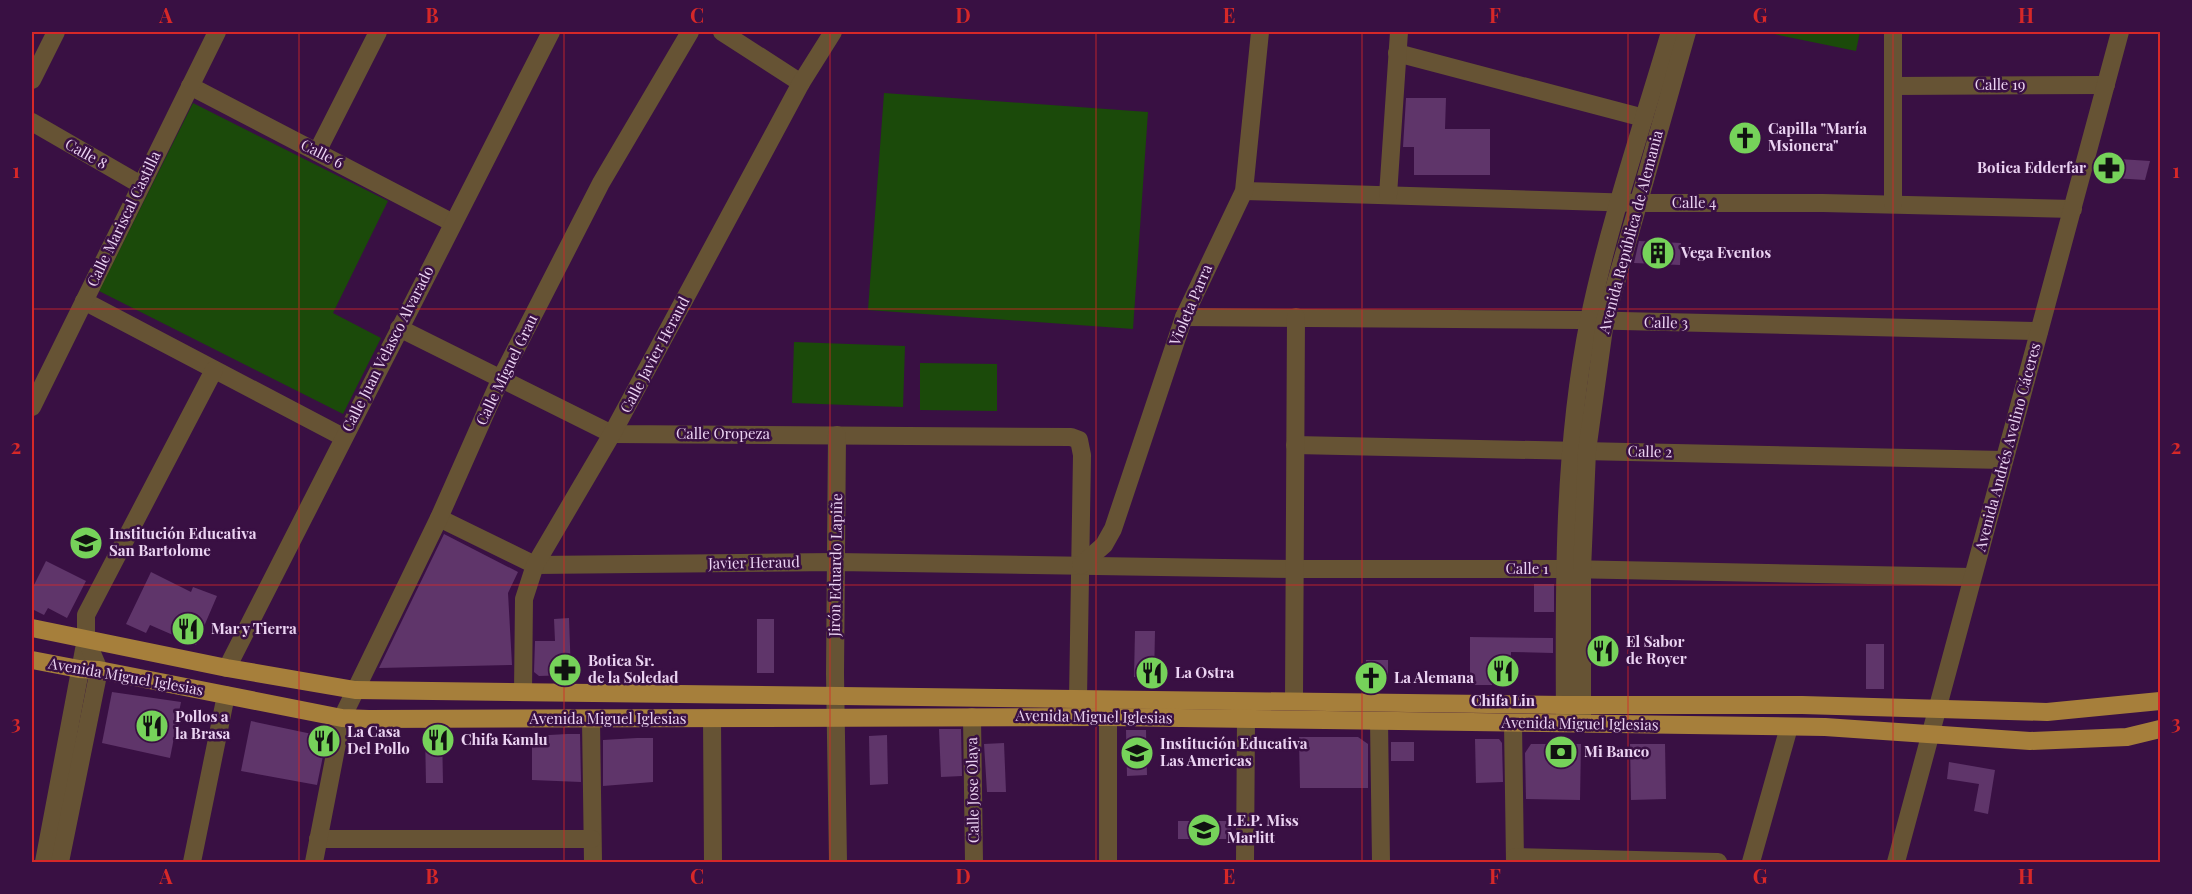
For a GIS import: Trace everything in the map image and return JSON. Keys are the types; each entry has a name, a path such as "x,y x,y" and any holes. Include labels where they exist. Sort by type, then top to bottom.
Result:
{"main road":[{"name":"Avenida Miguel Iglesias","path":"32,628 227,668 355,690 1078,699 1294,699 1573,705 1802,705 2030,712 2160,701"},
{"name":"Avenida Miguel Iglesias","path":"32,660 78,669 99,670 342,718 591,720 1108,717 1789,727 1930,733 2030,741 2127,737 2160,729"},
{"path":"2030,712 2030,741"}],"street":[{"path":"32,80 56,32"},
{"name":"Calle Mariscal Castilla","path":"32,407 217,32"},
{"path":"317,152 378,32"},
{"name":"Calle Juan Velasco Alvarado","path":"227,668 551,32"},
{"name":"Calle Miguel Grau","path":"314,862 342,718 439,518 501,378 601,183 690,32"},
{"path":"722,32 801,83"},
{"name":"Calle Javier Heraud","path":"523,692 524,599 535,565 612,434 801,83 833,32"},
{"name":"Violeta Parra","path":"1081,565 1104,545 1113,529 1184,317 1244,191 1260,32"},
{"path":"1388,195 1399,32"},
{"name":"Avenida República de Alemania","path":"1573,724 1574,569 1579,451 1597,321 1628,203 1644,118 1670,32"},
{"name":"Avenida República de Alemania","path":"1628,203 1687,32"},
{"path":"1893,32 1893,204"},
{"name":"Avenida Andrés Avelino Cáceres","path":"1896,862 2120,32"},
{"path":"1397,54 1644,118"},
{"name":"Calle 19","path":"1894,86 2106,85"},
{"name":"Calle 6","path":"190,86 453,223"},
{"name":"Calle 8","path":"32,122 141,185"},
{"name":"Calle 4","path":"1244,191 1628,203 1893,204 2073,208"},
{"path":"84,301 343,438"},
{"name":"Calle 3","path":"1184,317 1597,321 2039,331"},
{"path":"1294,699 1296,317"},
{"name":"Calle Oropeza","path":"399,328 612,434 1071,437 1079,441 1082,448 1081,565"},
{"path":"44,862 78,669 86,639 86,615 214,370"},
{"name":"Jirón Eduardo Lapiñe","path":"837,435 835,718 838,862"},
{"name":"Calle 2","path":"1295,445 2004,460"},
{"name":"Javier Heraud","path":"439,518 535,565 836,562 1081,565"},
{"path":"1078,699 1081,565"},
{"name":"Calle 1","path":"1081,565 1294,569 1574,569 1972,577"},
{"path":"60,862 99,670 86,639"},
{"path":"192,862 226,695"},
{"name":"Calle Jose Olaya","path":"972,717 974,862"},
{"path":"1108,717 1108,862"},
{"path":"712,718 713,862"},
{"path":"591,720 592,862"},
{"path":"1245,862 1246,720"},
{"path":"1379,721 1381,862"},
{"path":"1513,723 1515,860 1718,862"},
{"path":"1751,862 1789,727"},
{"path":"318,839 592,839"}],"green space":[{"path":"1764,32 1860,32 1856,51"},
{"path":"884,93 1148,112 1133,329 868,310"},
{"path":"193,103 388,201 333,313 381,338 343,414 99,291"},
{"path":"794,342 905,346 903,407 792,403"},
{"path":"920,363 997,364 997,411 920,410"}],"building":[{"path":"1406,98 1446,98 1445,129 1490,129 1490,175 1414,175 1414,147 1403,147"},
{"path":"2104,158 2150,161 2145,180 2097,177"},
{"name":"Vega Eventos","path":"1639,241 1681,243 1680,265 1634,263"},
{"path":"444,534 518,572 508,593 512,665 379,668"},
{"path":"46,561 86,581 67,618 48,608 44,615 32,609 32,589"},
{"path":"151,572 191,592 193,587 217,596 196,645 150,625 146,633 126,624"},
{"path":"1534,584 1554,584 1554,612 1534,612"},
{"path":"569,618 571,675 539,676 534,672 535,641 555,641 554,619"},
{"path":"757,619 774,619 774,673 757,673"},
{"path":"1135,631 1155,631 1154,678 1134,677"},
{"path":"1470,637 1553,638 1553,653 1511,652 1511,676 1492,677 1492,685 1470,685"},
{"name":"El Sabor de Royer","path":"1593,640 1615,640 1614,663 1593,663"},
{"path":"1866,644 1884,644 1884,689 1866,689"},
{"path":"1366,660 1388,660 1388,681 1366,681"},
{"path":"112,692 181,702 170,758 102,743"},
{"path":"251,721 312,734 313,729 328,732 317,785 241,771"},
{"path":"939,729 961,729 962,776 941,777"},
{"name":"Institución Educativa Las Americas","path":"1126,730 1146,730 1147,775 1127,776"},
{"path":"425,732 442,732 443,783 426,783"},
{"path":"580,734 581,782 532,780 532,736"},
{"path":"887,735 888,784 870,785 869,736"},
{"path":"1299,737 1358,737 1368,744 1368,788 1300,788"},
{"path":"653,738 653,782 603,786 603,740"},
{"path":"1475,739 1499,739 1502,743 1503,782 1476,783"},
{"path":"1391,742 1414,742 1414,761 1391,761"},
{"path":"1004,743 1006,792 987,792 984,744"},
{"path":"1531,744 1581,744 1580,800 1526,799 1525,753"},
{"path":"1630,744 1665,744 1666,799 1631,800"},
{"path":"1949,762 1995,770 1988,814 1974,811 1979,784 1947,779"},
{"name":"I.E.P. Miss Marlitt","path":"1178,821 1231,821 1231,839 1178,839"}],"place":[{"name":"Capilla \"María Msionera\"","path":"1745,138"},
{"name":"Botica Edderfar","path":"2109,168"},
{"name":"Vega Eventos","path":"1658,253"},
{"name":"Institución Educativa San Bartolome","path":"86,543"},
{"name":"Mar y Tierra","path":"188,629"},
{"name":"El Sabor de Royer","path":"1603,651"},
{"name":"Botica Sr. de la Soledad","path":"565,670"},
{"name":"Chifa Lin","path":"1503,671"},
{"name":"La Ostra","path":"1152,673"},
{"name":"La Alemana","path":"1371,678"},
{"name":"Pollos a la Brasa","path":"152,726"},
{"name":"Chifa Kamlu","path":"438,740"},
{"name":"La Casa Del Pollo","path":"324,741"},
{"name":"Mi Banco","path":"1561,752"},
{"name":"Institución Educativa Las Americas","path":"1137,753"},
{"name":"I.E.P. Miss Marlitt","path":"1204,830"}]}
